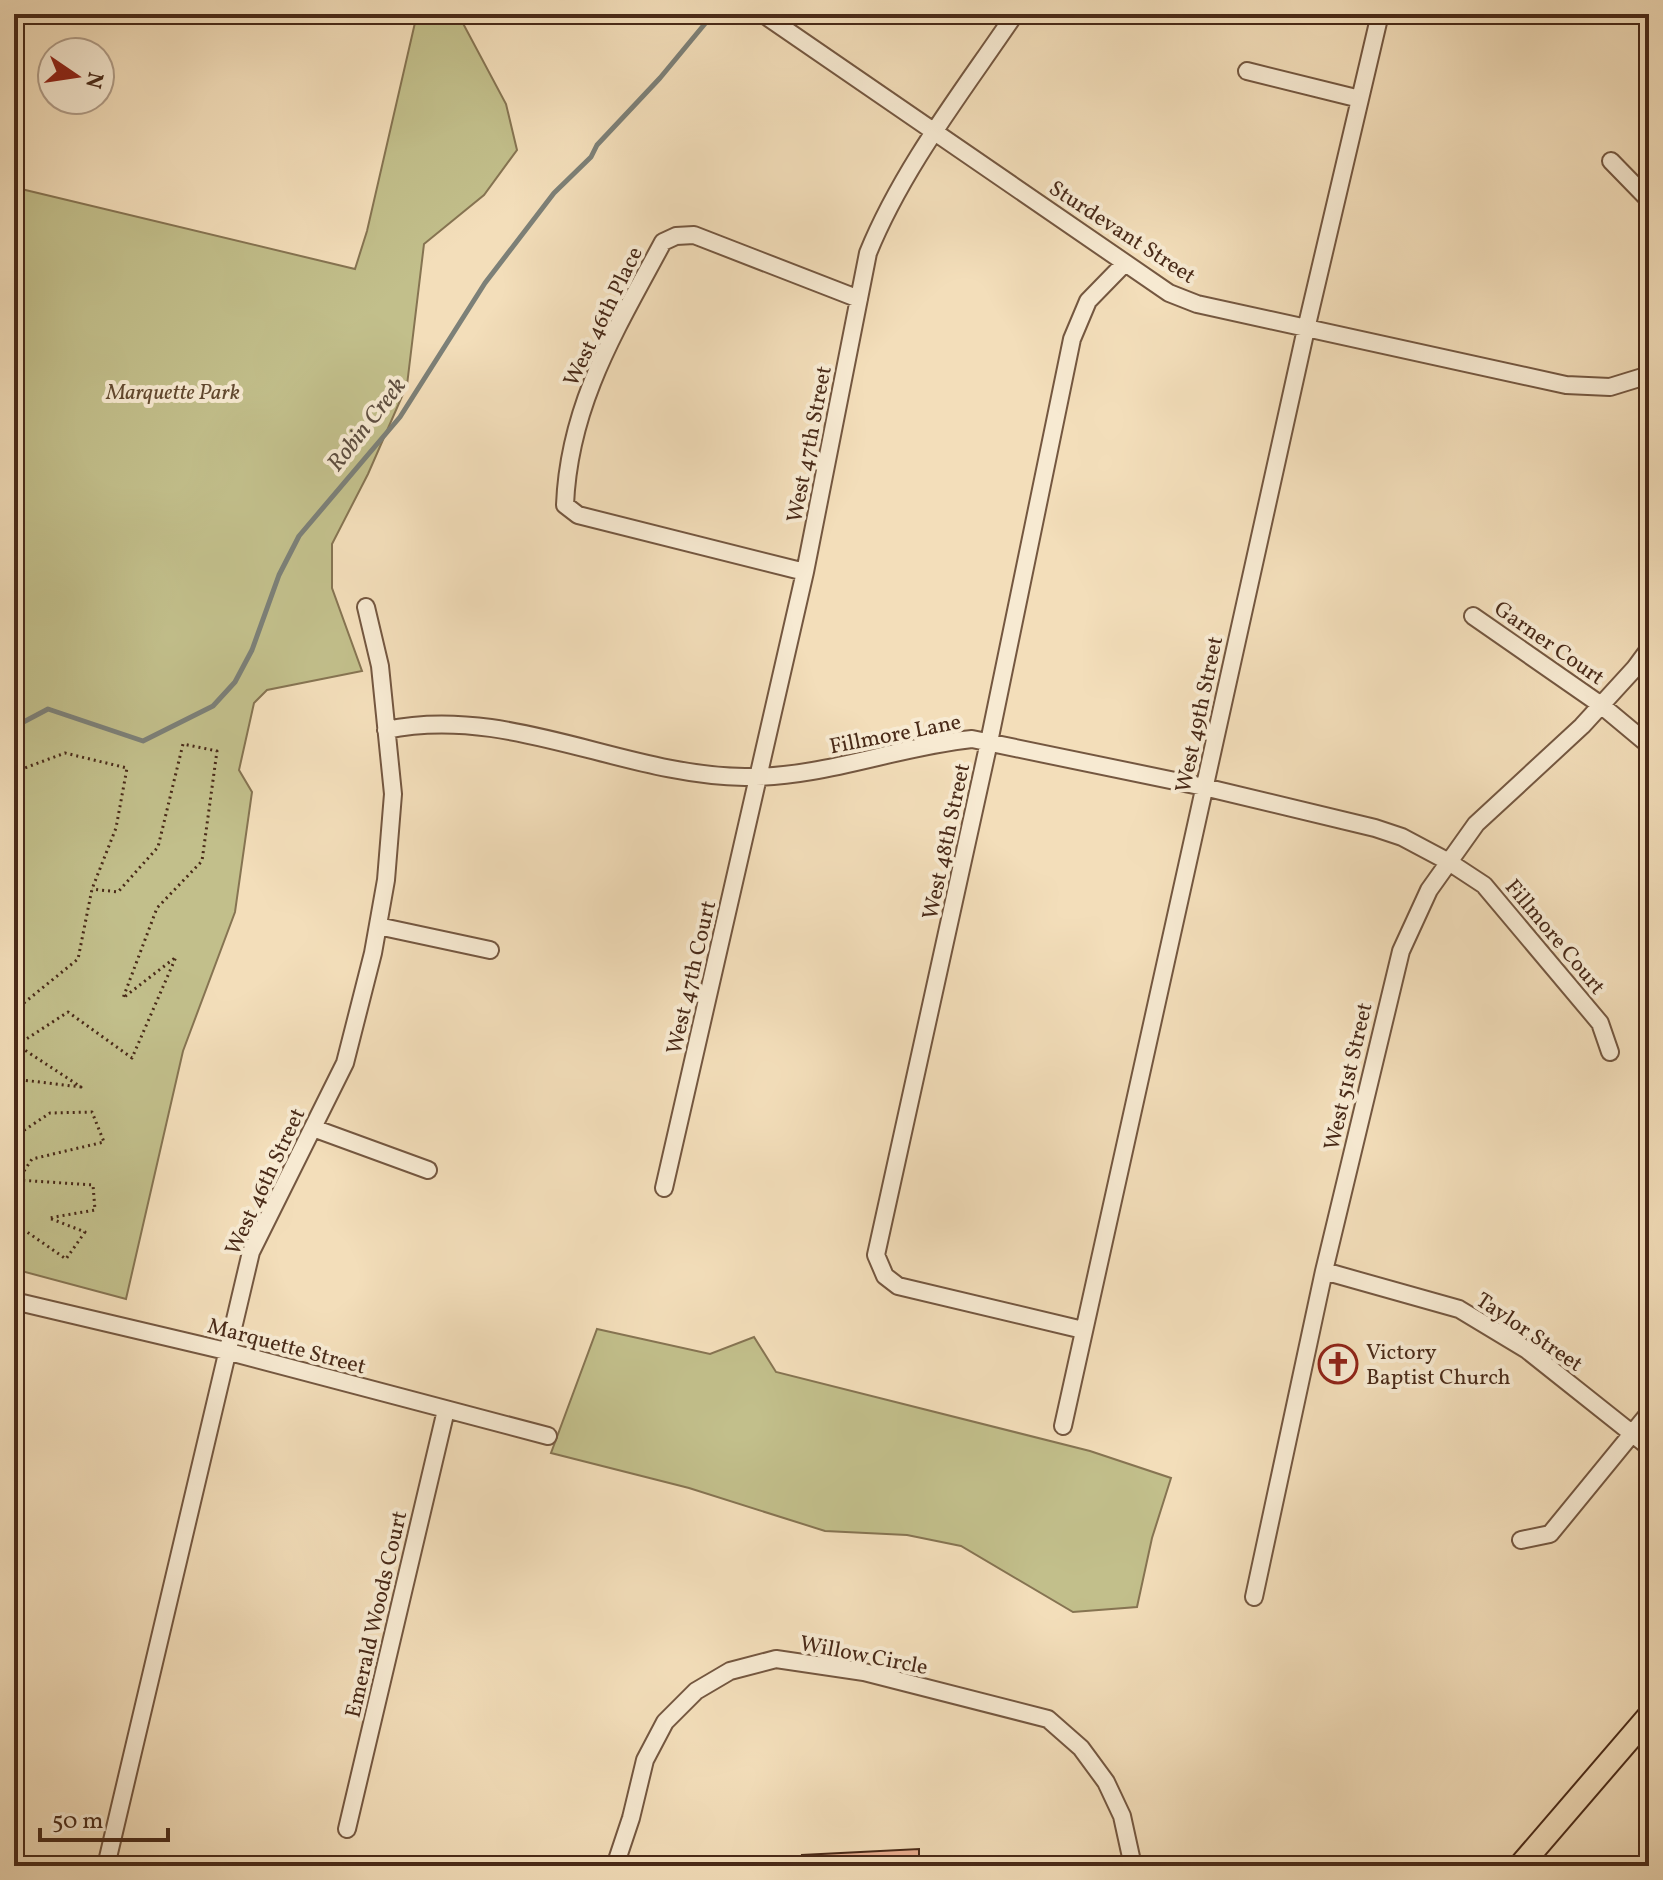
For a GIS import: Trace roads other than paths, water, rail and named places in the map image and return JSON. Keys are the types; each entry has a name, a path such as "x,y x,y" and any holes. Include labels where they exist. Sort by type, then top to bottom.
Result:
{"main road":[{"path":"1520,1866 1649,1716"}],"street":[{"name":"Sturdevant Street","path":"763,14 1169,293 1197,304 1566,385 1610,387 1649,375"},
{"name":"West 47th Street","path":"759,776 805,572 868,253 881,220 1015,14"},
{"name":"West 49th Street","path":"1063,1426 1306,329 1380,14"},
{"path":"1247,71 1360,99"},
{"path":"1611,161 1649,200"},
{"name":"West 46th Place","path":"805,572 578,515 565,505 566,479 586,395 597,367 663,242 676,236 694,235 859,299"},
{"name":"West 48th Street","path":"1083,1330 898,1286 885,1276 876,1255 989,742 1072,339 1088,301 1125,263"},
{"name":"West 46th Street","path":"106,1866 251,1252 345,1063 378,926 386,880 393,794 380,666 366,607"},
{"name":"Garner Court","path":"1473,616 1601,705 1649,745"},
{"name":"West 51st Street","path":"1254,1597 1324,1271 1401,951 1429,890 1476,824 1601,705 1649,649"},
{"name":"Fillmore Lane","path":"386,730 415,723 468,725 575,744 658,767 743,777 802,774 945,742 972,739 1204,787 1375,828 1402,837 1449,862"},
{"name":"West 47th Court","path":"664,1188 759,776"},
{"name":"Fillmore Court","path":"1449,862 1484,885 1600,1023 1610,1052"},
{"path":"378,926 490,950"},
{"path":"313,1128 428,1170"},
{"name":"Taylor Street","path":"1324,1271 1459,1309 1527,1350 1649,1447"},
{"name":"Marquette Street","path":"14,1301 226,1351 548,1436"},
{"name":"Emerald Woods Court","path":"347,1829 446,1410"},
{"path":"1521,1540 1550,1534 1649,1413"},
{"name":"Willow Circle","path":"615,1866 645,1760 665,1722 696,1691 730,1671 776,1659 864,1672 1048,1719 1081,1748 1106,1782 1122,1816 1133,1866"}],"waterway":[{"name":"Robin Creek","path":"14,727 48,709 143,741 213,706 235,682 252,650 279,575 299,536 400,417 485,283 554,193 591,157 597,145 660,78 713,14"}],"place":[{"name":"Victory Baptist Church","path":"1338,1364"}],"park label":[{"name":"Marquette Park","path":"173,391"}]}
